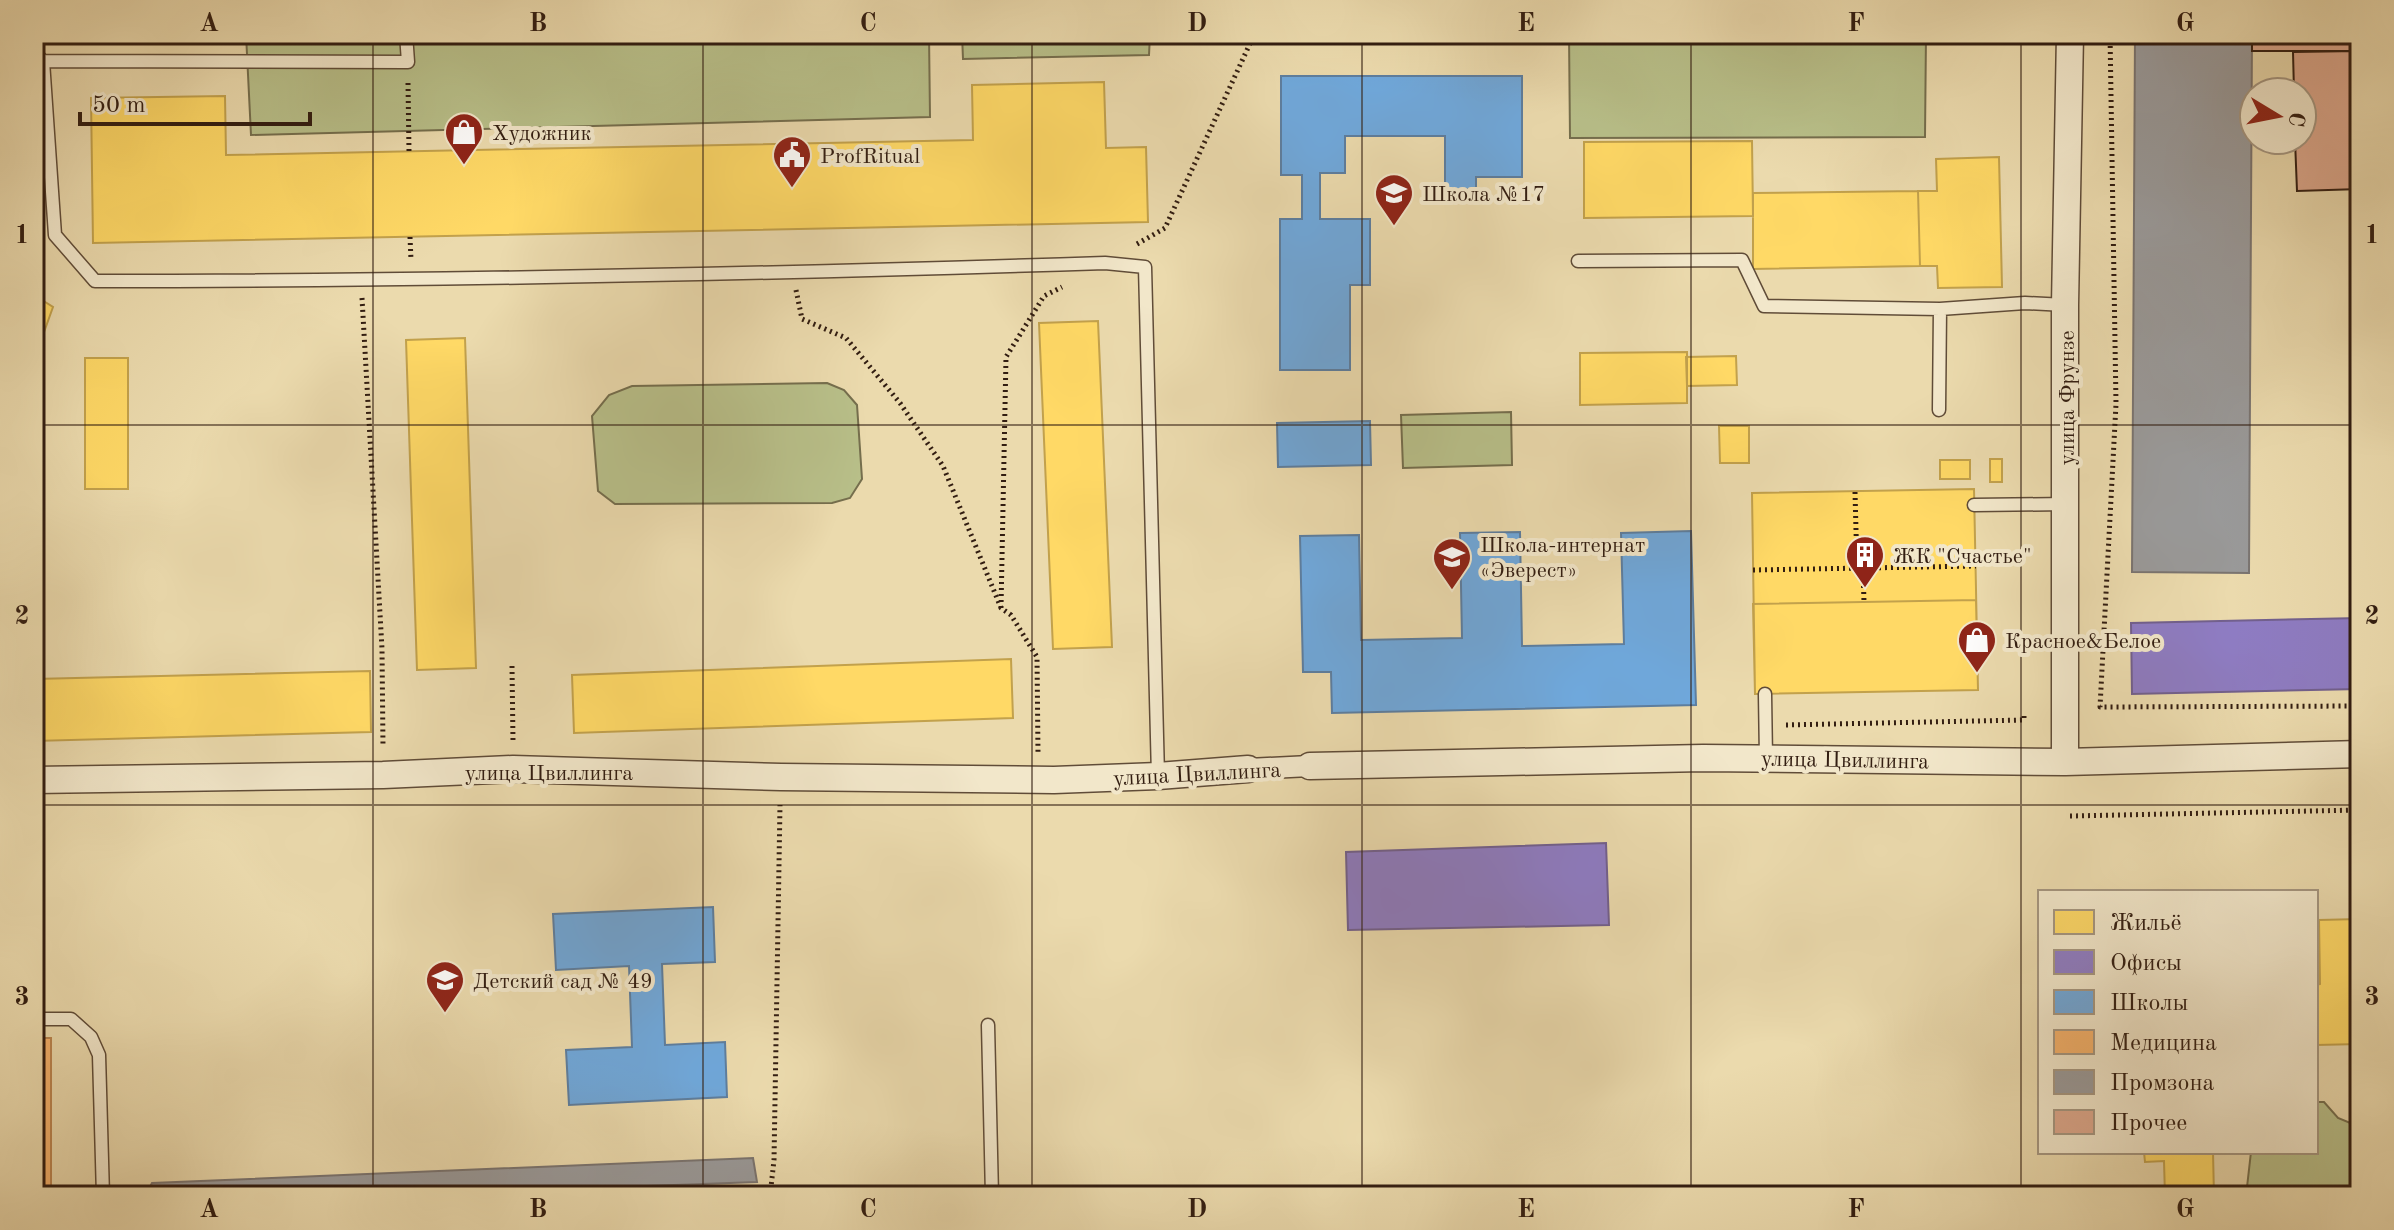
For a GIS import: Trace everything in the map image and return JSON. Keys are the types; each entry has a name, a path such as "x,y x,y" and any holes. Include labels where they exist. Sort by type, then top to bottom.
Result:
{"street":[{"name":"улица Фрунзе","path":"2065,762 2065,305 2070,34"},
{"name":"улица Цвиллинга","path":"34,780 383,775 513,769 781,777 1039,779 1158,776 1310,766 1770,759 2065,762 2360,754"}],"lane":[{"path":"406,34 408,62 38,56 55,235 95,281 361,281 495,276 793,273 1105,263 1145,267 1158,776"},
{"path":"1578,261 1742,260 1764,306 1940,309 2025,303 2065,305"},
{"path":"1939,410 1940,309"},
{"path":"1974,505 2067,504"},
{"path":"1769,694 1773,725 1770,759 1769,694"},
{"path":"34,1019 71,1019 91,1037 99,1055 103,1196"},
{"path":"988,1025 992,1196"}],"path":[{"path":"1001,608 1006,357 1044,296 1165,228 1256,34"},
{"path":"2110,34 2116,404 2100,707 2360,706"},
{"path":"408,62 409,151"},
{"path":"793,273 802,319 846,338 900,403 943,466 1001,608 1011,615 1037,657 1039,779"},
{"path":"361,281 382,649 383,775"},
{"path":"1855,492 1864,602"},
{"path":"1753,570 1976,566"},
{"path":"512,666 513,769"},
{"path":"1773,725 2024,720 2024,712"},
{"path":"770,1196 774,1160 781,777"},
{"path":"2070,816 2360,810"}],"green space":[{"path":"246,34 929,34 930,117 251,135"},
{"path":"962,34 1150,34 1149,55 963,59"},
{"path":"1569,34 1926,34 1925,137 1570,138"},
{"path":"827,383 844,390 857,405 862,479 850,498 832,503 615,504 598,491 592,416 609,395 632,386"},
{"path":"1511,412 1512,465 1403,468 1401,415"},
{"path":"2318,1102 2324,1102 2338,1118 2360,1127 2360,1188 2347,1196 2246,1196 2251,1154 2318,1154"}],"building: Жильё":[{"path":"1104,82 1106,148 1146,147 1148,222 93,243 91,98 225,96 226,155 973,140 972,85"},
{"path":"1752,141 1753,216 1584,218 1584,142"},
{"path":"1999,157 2002,287 1938,288 1937,266 1920,266 1918,191 1937,191 1936,159"},
{"path":"1918,191 1920,266 1753,269 1753,193"},
{"path":"34,295 53,307 39,346 34,349"},
{"path":"1098,321 1112,647 1053,649 1039,323"},
{"path":"465,338 476,668 417,670 406,340"},
{"path":"1687,352 1687,403 1580,405 1580,353"},
{"path":"1736,356 1737,385 1687,386 1686,357"},
{"path":"85,358 128,358 128,489 85,489"},
{"path":"1719,426 1749,426 1749,463 1720,463"},
{"path":"1990,459 2002,459 2002,482 1990,482"},
{"path":"1940,460 1970,460 1970,479 1940,479"},
{"name":"ЖК \"Счастье\"","path":"1974,489 1978,690 1755,694 1752,493"},
{"path":"1976,600 1978,690 1755,694 1753,604"},
{"path":"1011,659 1013,718 574,733 572,675"},
{"path":"370,671 371,732 34,741 34,679"},
{"path":"2360,919 2360,1044 2318,1045 2319,920"},
{"path":"2144,1154 2213,1154 2214,1196 2165,1196 2164,1161 2145,1162"}],"building: Офисы":[{"path":"2360,618 2360,689 2132,694 2131,623"},
{"path":"1606,843 1609,925 1348,930 1346,852"}],"building: Школы":[{"path":"1281,76 1522,76 1522,177 1476,177 1476,189 1445,189 1445,136 1345,136 1345,173 1320,173 1320,219 1370,219 1370,285 1350,285 1350,370 1280,370 1280,219 1302,219 1302,175 1281,175"},
{"path":"1370,421 1371,465 1278,467 1277,423"},
{"path":"1691,531 1696,705 1332,713 1331,672 1303,672 1300,536 1359,535 1361,640 1462,638 1460,533 1520,532 1522,646 1624,644 1621,533"},
{"path":"34,895 42,895 44,966 34,966"},
{"path":"713,907 715,962 662,964 665,1045 725,1042 727,1097 569,1105 566,1050 632,1047 629,966 556,970 553,914"}],"building: Медицина":[{"path":"34,1038 51,1038 51,1196 34,1196"}],"building: Промзона":[{"path":"2135,34 2252,34 2252,76 2238,76 2238,156 2251,156 2249,573 2132,572"},
{"path":"753,1158 757,1182 372,1196 145,1196 152,1183"}],"building: Прочее":[{"path":"2252,34 2360,34 2360,51 2252,51"},
{"path":"2358,51 2360,189 2297,191 2296,156 2318,156 2318,76 2294,76 2293,52"}],"place":[{"name":"Художник","path":"464,166"},
{"name":"ProfRitual","path":"792,189"},
{"name":"Школа №17","path":"1394,227"},
{"name":"ЖК \"Счастье\"","path":"1865,589"},
{"name":"Школа-интернат «Эверест»","path":"1452,591"},
{"name":"Красное&Белое","path":"1977,674"},
{"name":"Детский сад № 49","path":"445,1014"}]}
